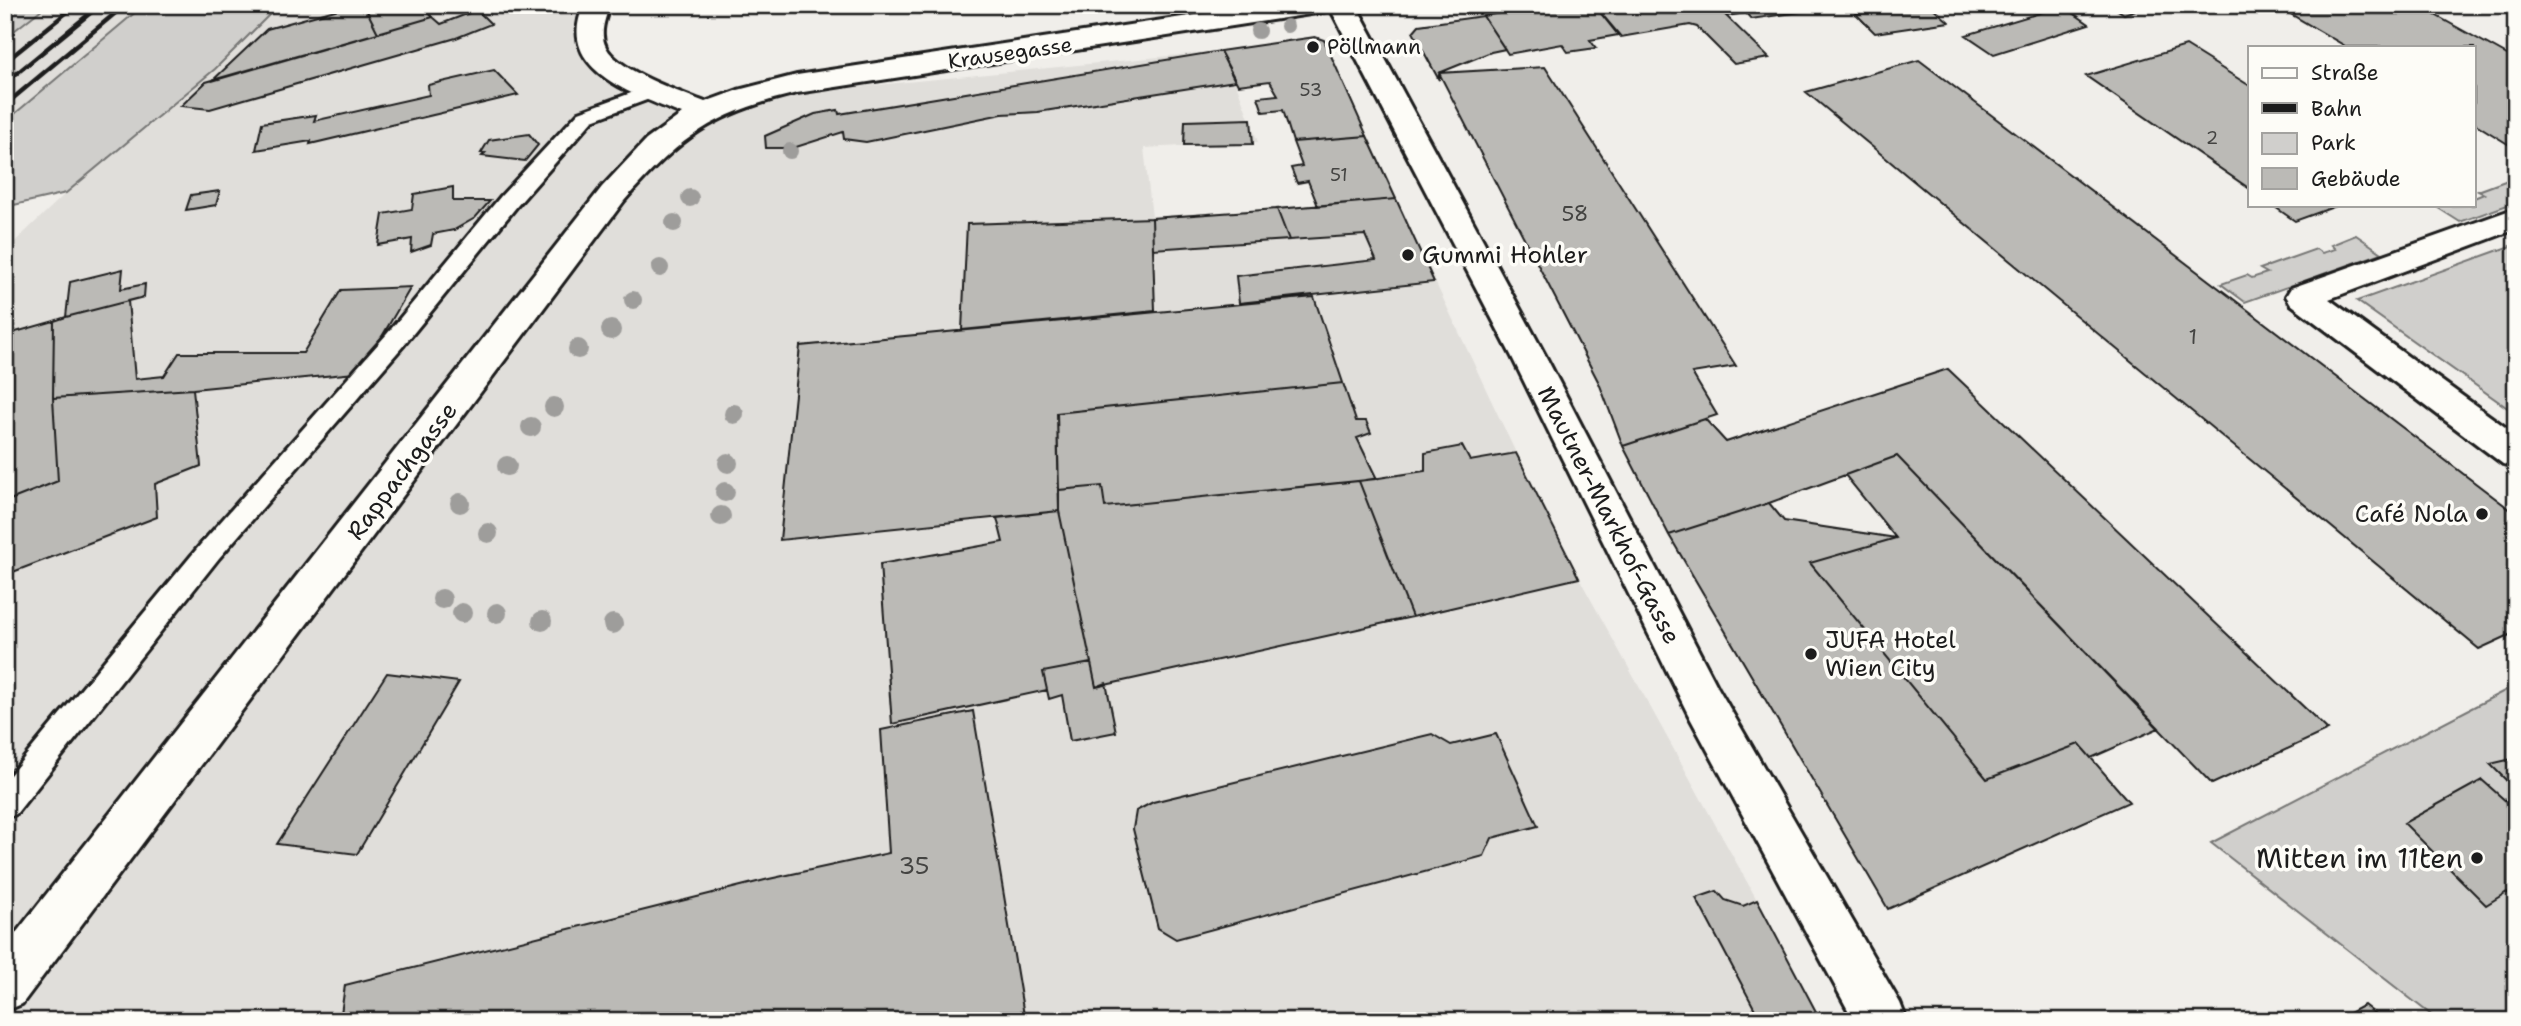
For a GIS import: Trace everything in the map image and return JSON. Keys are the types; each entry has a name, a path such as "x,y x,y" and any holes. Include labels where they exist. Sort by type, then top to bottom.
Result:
{"street":[{"path":"597,5 590,18 589,33 595,54 653,91 706,113"},
{"name":"Krausegasse","path":"706,113 736,100 797,84 1317,5"},
{"name":"Mautner-Markhof-Gasse","path":"1342,5 1528,355 1703,701 1882,1021"},
{"name":"Rappachgasse","path":"5,987 613,194 646,157 674,132 706,113"},
{"path":"2516,218 2303,296 2516,454"}],"lane":[{"path":"5,804 210,551 395,340 509,201 586,116 653,91"}],"shaded area":[{"path":"48,5 149,5 5,127 5,39"},
{"path":"280,5 597,5 590,44 683,104 1220,51 1235,81 1258,142 1144,148 1152,217 1396,199 1516,453 1579,578 1821,1021 5,1021 5,251 66,193 215,69"}],"green space":[{"path":"5,5 47,5 5,38"},
{"path":"144,5 279,5 215,69 66,193 5,207 5,122"},
{"path":"2516,177 2516,202 2460,222 2435,206 2476,206 2476,197 2484,194 2478,191"},
{"path":"2356,235 2382,253 2245,302 2221,284 2247,275 2252,278 2267,273 2260,269 2316,249 2322,253 2335,249 2331,245"},
{"path":"2516,244 2516,414 2357,301"},
{"path":"2516,685 2516,1021 2439,1021 2211,843"}],"building":[{"path":"353,5 364,5 378,33 212,81 267,29"},
{"path":"364,5 419,5 433,17 378,33"},
{"path":"503,5 545,5 517,16"},
{"path":"1548,5 1594,5 1618,35 1590,40 1596,48 1568,52 1562,44 1508,54 1483,16"},
{"path":"1594,5 1715,5 1769,58 1734,64 1697,27 1690,25 1621,37"},
{"path":"1715,5 1804,5 1808,11 1751,19 1746,13 1727,16"},
{"path":"1892,5 1930,5 1949,22 1875,33 1856,14 1894,8"},
{"path":"2110,5 2151,5 2124,14"},
{"path":"2316,5 2417,5 2516,60 2516,144 2511,146 2476,124 2476,46 2345,46 2289,13"},
{"path":"2063,6 2089,24 1994,54 1966,35"},
{"path":"477,10 491,24 456,38 210,109 181,106 206,82 433,17 441,24"},
{"path":"1483,16 1505,49 1439,73 1439,80 1413,32 1419,25"},
{"path":"1315,37 1324,40 1367,136 1293,142 1283,110 1263,112 1258,97 1278,95 1270,81 1238,85 1220,51"},
{"path":"2186,46 2248,85 2248,188 2086,76"},
{"path":"1220,51 1235,81 1038,112 1002,114 866,142 844,139 843,132 793,148 766,148 765,136 815,114 838,110 839,114"},
{"path":"1919,60 2516,514 2516,632 2479,649 1806,92"},
{"path":"1545,67 1736,366 1692,373 1717,415 1623,446 1599,383 1439,73"},
{"path":"494,70 518,95 310,144 311,141 256,150 262,123 316,115 314,121 429,95 428,85"},
{"path":"1251,119 1253,144 1184,145 1185,121"},
{"path":"529,134 538,145 525,161 482,156 485,153 481,153 489,140"},
{"path":"1367,136 1396,199 1318,206 1308,181 1297,183 1291,168 1302,166 1293,142"},
{"path":"453,187 453,201 490,201 475,218 454,230 433,234 431,245 411,252 412,239 378,245 383,214 412,209 414,194"},
{"path":"220,191 216,205 186,210 191,195"},
{"path":"1396,199 1434,282 1239,303 1236,276 1376,260 1365,235 1289,240 1277,209"},
{"path":"2273,206 2336,206 2295,221"},
{"path":"1277,209 1289,240 1153,249 1152,218"},
{"path":"1152,218 1155,311 962,330 967,224"},
{"path":"123,269 121,289 145,284 144,297 66,317 70,282"},
{"path":"411,287 377,345 355,373 193,389 53,398 54,321 66,317 128,301 135,379 164,376 179,353 303,353 341,290"},
{"path":"1314,297 1343,383 1057,413 1059,511 780,540 800,346"},
{"path":"54,321 53,398 58,481 5,502 5,335"},
{"path":"1948,369 2328,730 2212,784 1897,456 1769,503 1669,535 1623,446 1705,419 1726,442"},
{"path":"1343,383 1356,421 1366,421 1371,433 1357,438 1377,479 1105,507 1102,486 1059,490 1057,413"},
{"path":"193,389 201,466 155,484 157,517 5,575 5,502 58,481 53,398"},
{"path":"1462,446 1470,461 1516,453 1579,578 1412,617 1359,481 1425,471 1425,453"},
{"path":"1897,456 2159,728 2091,758 2079,744 1987,779 1810,563 1896,538 1845,475"},
{"path":"1359,481 1412,617 1096,687 1059,511 1059,490 1102,486 1105,507"},
{"name":"JUFA Hotel Wien City","path":"1769,503 1784,521 1896,538 1810,563 1987,779 2079,744 2129,802 1888,909 1669,535"},
{"path":"1059,511 1091,663 1043,672 1047,690 892,724 880,564 1003,542 997,518"},
{"path":"1091,663 1096,687 1106,683 1116,732 1070,741 1062,695 1049,699 1043,672"},
{"path":"387,673 459,682 357,854 277,844"},
{"path":"973,711 1025,1021 340,1021 345,985 769,879 889,853 881,730"},
{"path":"1432,734 1451,745 1496,734 1538,826 1492,838 1484,856 1176,939 1158,928 1133,829 1136,811 1153,802"},
{"path":"2516,758 2516,790 2490,764"},
{"name":"Mitten im 11ten","path":"2482,780 2508,803 2516,799 2516,900 2507,892 2486,905 2404,823"},
{"path":"1717,891 1725,900 1743,906 1757,900 1821,1021 1761,1021 1696,898"},
{"path":"2364,1005 2384,1021 2334,1021"}],"railway":[{"path":"5,62 76,5"},
{"path":"5,83 100,5"},
{"path":"5,105 125,5"}],"place":[{"name":"Pöllmann","path":"1313,47"},
{"name":"Gummi Hohler","path":"1408,255"},
{"name":"Café Nola","path":"2482,514"},
{"name":"JUFA Hotel Wien City","path":"1811,654"},
{"name":"Mitten im 11ten","path":"2477,858"}]}
